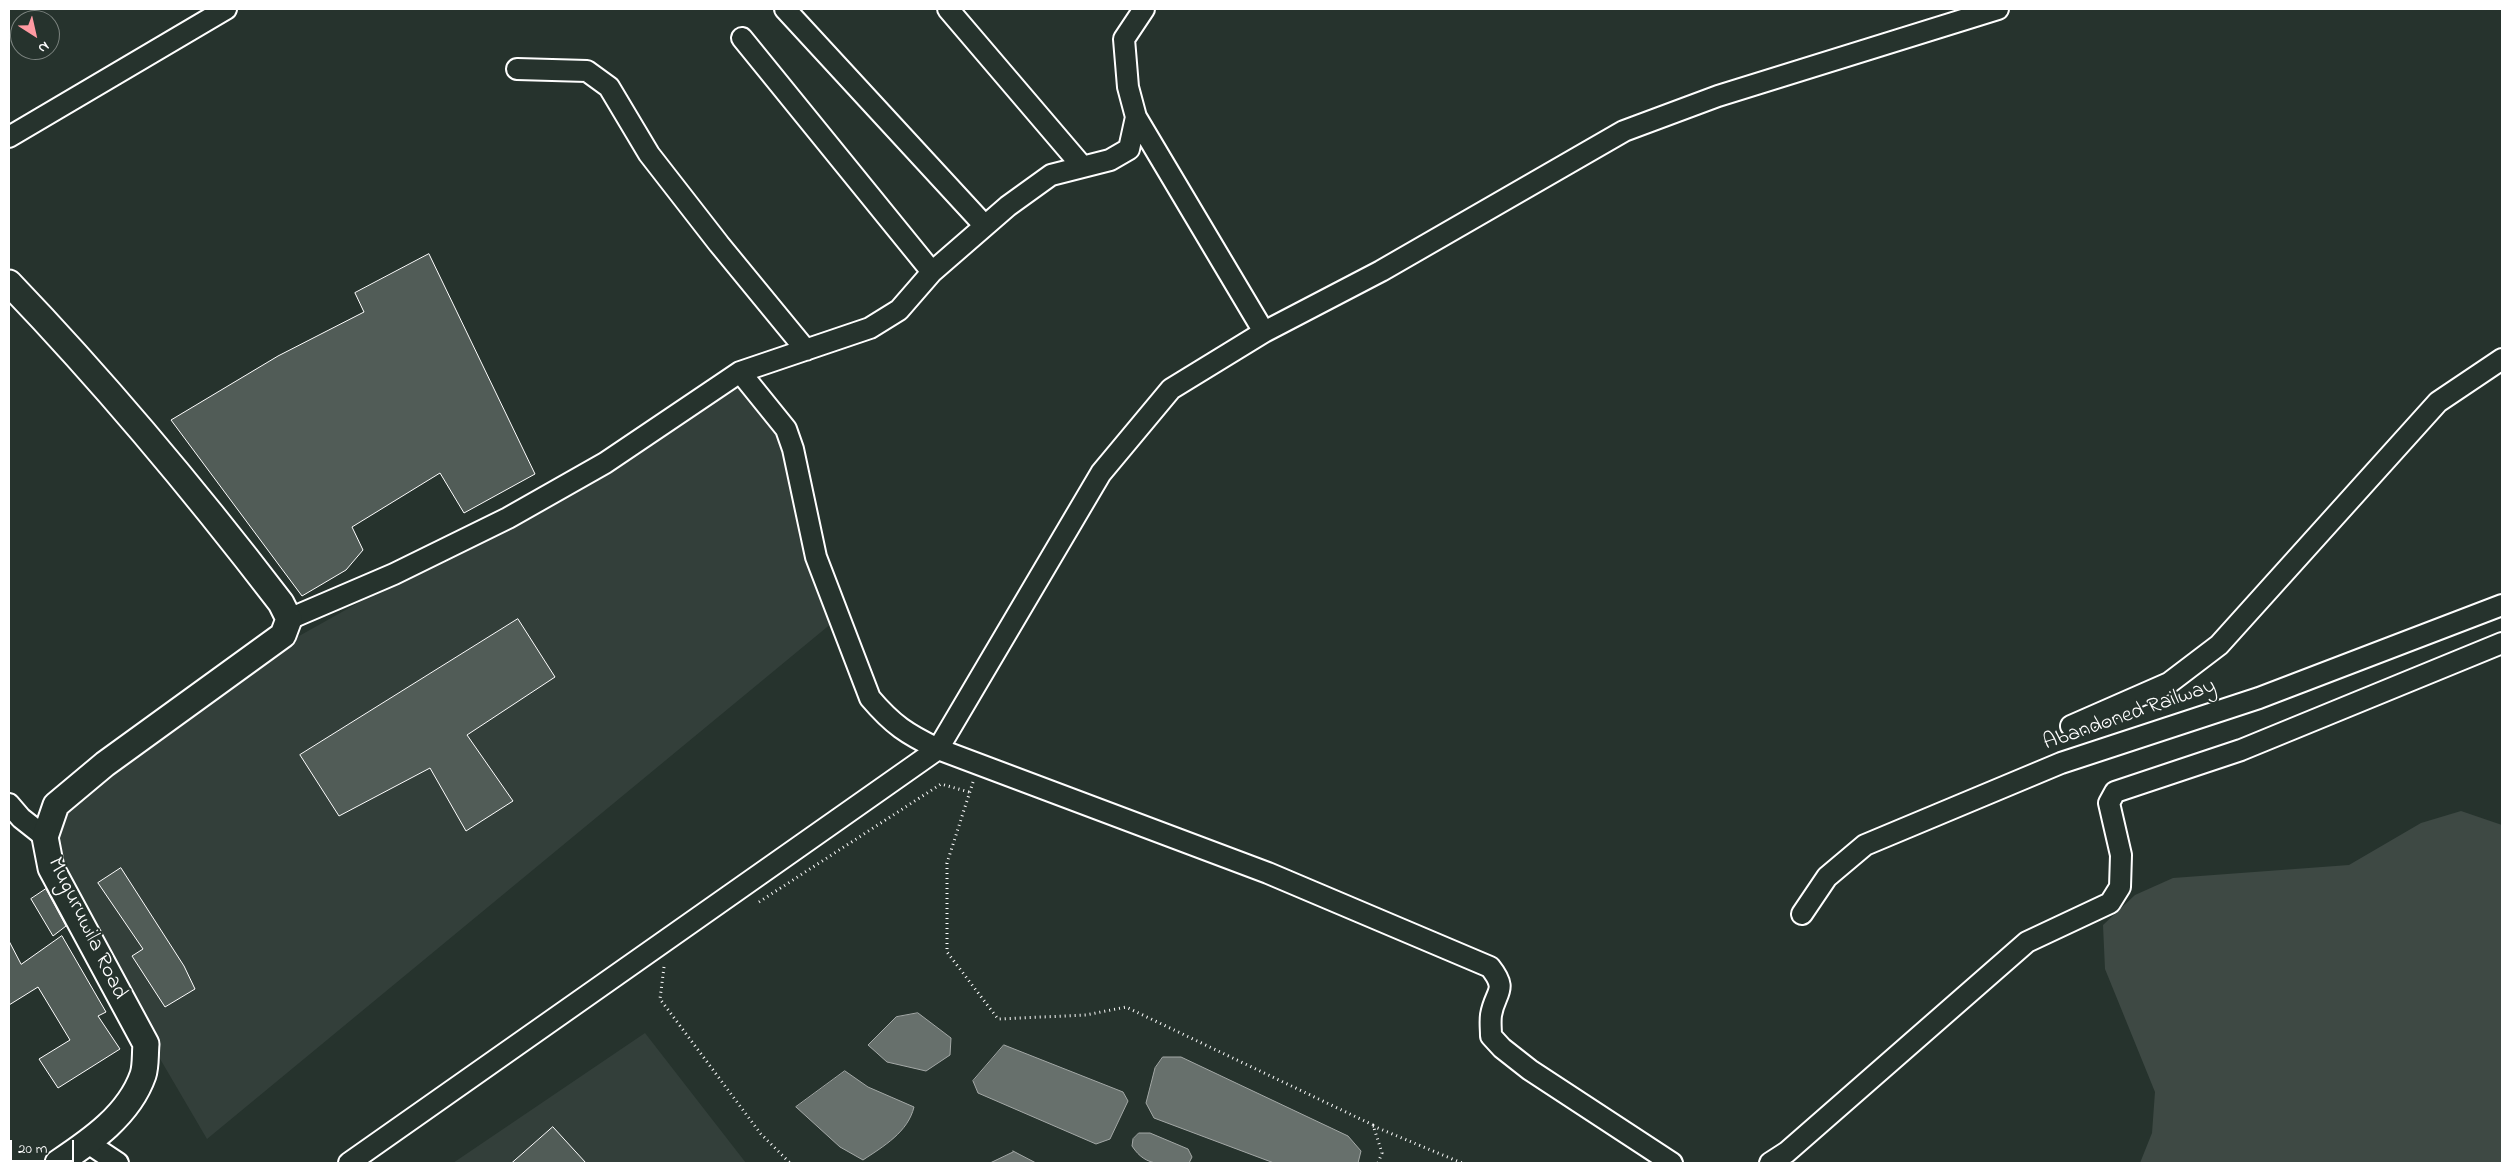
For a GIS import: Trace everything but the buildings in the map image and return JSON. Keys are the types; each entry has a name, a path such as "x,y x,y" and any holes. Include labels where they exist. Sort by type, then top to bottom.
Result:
{"street":[{"path":"9,137 226,9"},
{"path":"785,9 985,226"},
{"path":"948,9 1082,166"},
{"path":"1144,9 1124,39 1128,87 1136,117 1264,332"},
{"path":"349,1163 938,749 1101,473 1171,389 1264,332 1381,271 1624,131 1718,96 1998,9"},
{"path":"742,38 932,272"},
{"path":"517,69 587,71 609,87 649,154 719,244 806,350"},
{"path":"9,283 122,406 202,501 281,603 289,619 394,574 508,518 604,463 740,372 870,328 892,315 899,310 932,272 1008,206 1052,175 1110,160 1129,149 1136,117"},
{"path":"2071,726 2169,684 2218,645 2438,402 2502,359"},
{"path":"740,372 786,429 793,450 816,557 870,698 885,716 906,734 979,765 1268,873 1490,967 1499,978 1501,991 1491,1014 1491,1036 1502,1048 1530,1070 1672,1163"},
{"name":"Abandoned Railway","path":"1802,914 1826,877 1865,845 2061,763 2259,698 2502,604"},
{"name":"Muguruwila Road","path":"58,1163 88,1144 127,1106 143,1074 146,1044 51,868 45,837 56,806 105,764 282,635 289,619"},
{"path":"1770,1163 1801,1140 2027,942 2110,902 2120,887 2121,855 2109,803 2115,792 2241,750 2502,642"},
{"path":"9,804 20,818 45,837"},
{"path":"88,1144 118,1163"}],"path":[{"path":"979,765 947,864 947,952 998,1019 1086,1015 1126,1007 1372,1125 1462,1163"},
{"path":"757,904 941,784 969,792"},
{"path":"665,964 660,999 761,1134 790,1163"},
{"path":"1372,1125 1382,1154 1378,1163"}],"shaded area":[{"path":"735,380 787,450 799,538 838,618 207,1139 50,871 54,805 274,650 501,523"},
{"path":"2461,811 2502,825 2502,1163 2140,1163 2152,1133 2155,1092 2105,969 2103,925 2135,895 2173,878 2349,865 2421,823"},
{"path":"918,1013 951,1038 950,1055 926,1071 887,1062 868,1045 896,1017"},
{"path":"645,1033 746,1163 453,1163"},
{"path":"1004,1045 1123,1092 1128,1101 1110,1139 1096,1144 978,1093 973,1081"},
{"path":"1163,1057 1181,1057 1348,1136 1361,1151 1358,1163 1274,1163 1154,1118 1146,1103 1155,1068"},
{"path":"845,1071 868,1087 914,1107 911,1116 901,1131 887,1144 863,1160 840,1147 796,1107"},
{"path":"1139,1133 1150,1133 1188,1149 1192,1157 1189,1163 1164,1164 1144,1158 1132,1146 1133,1139"},
{"path":"1013,1152 1036,1163 990,1163"}]}
